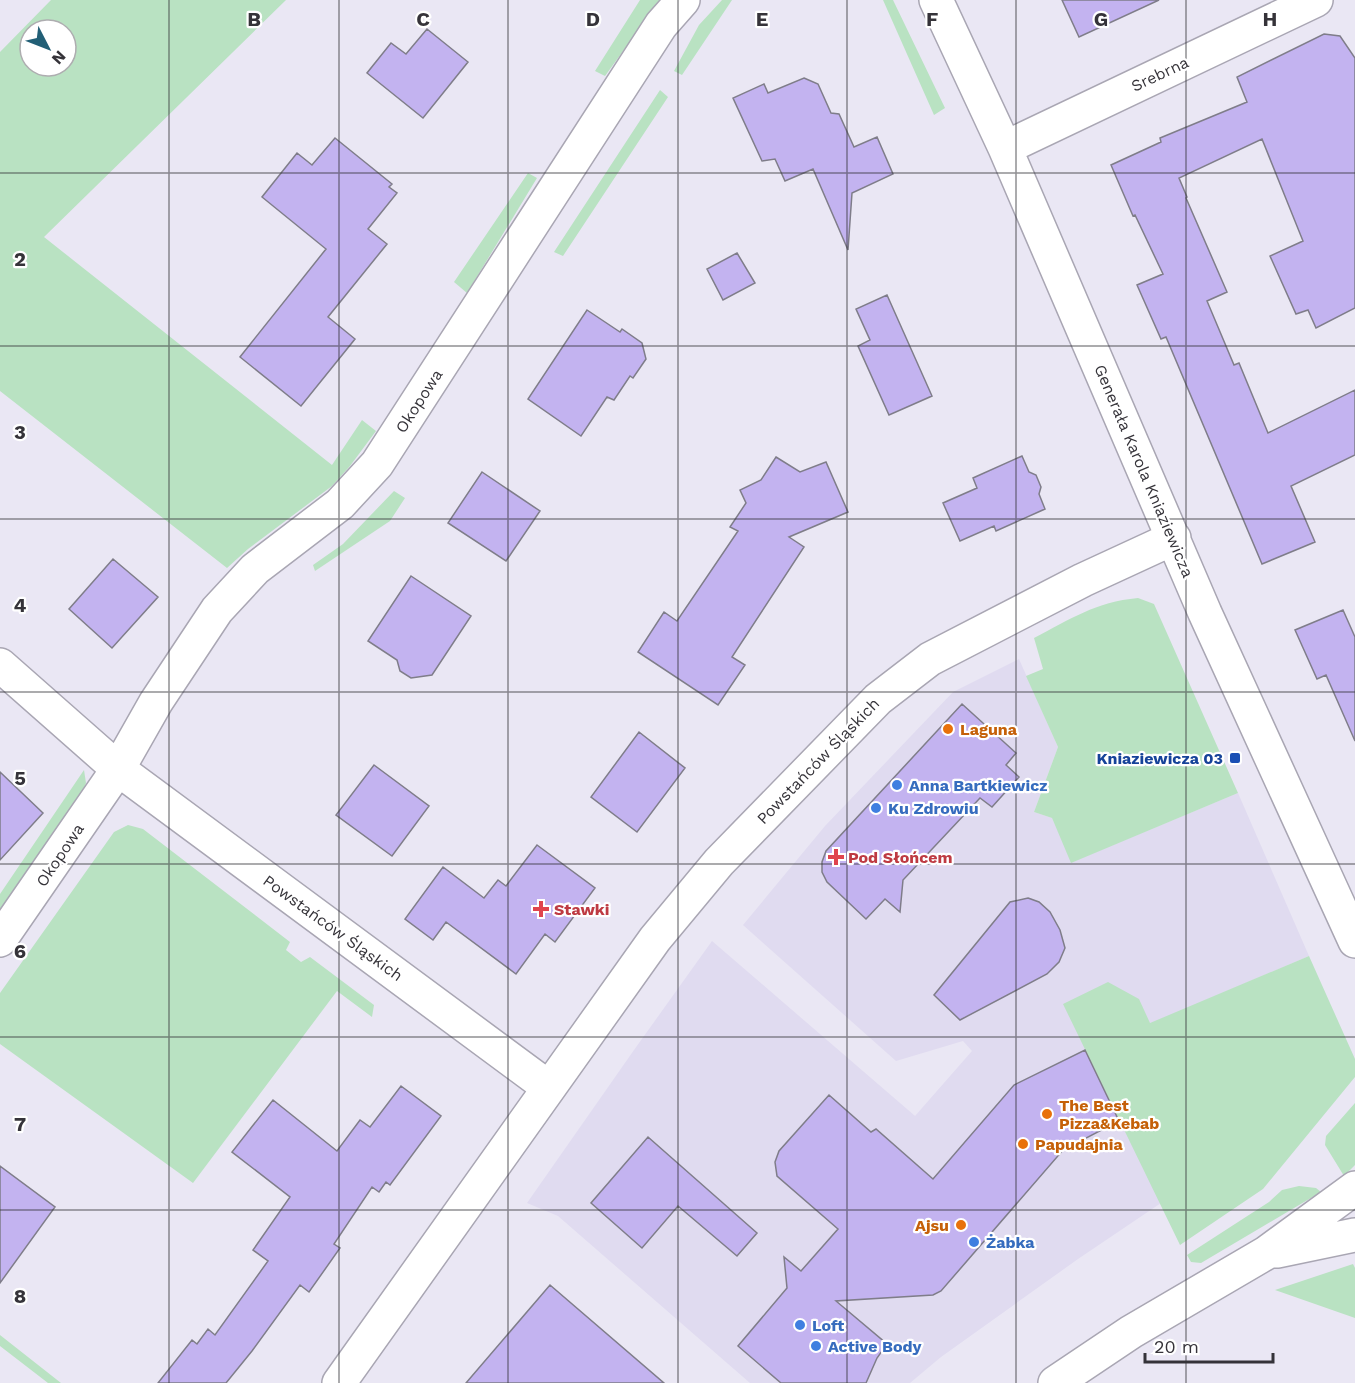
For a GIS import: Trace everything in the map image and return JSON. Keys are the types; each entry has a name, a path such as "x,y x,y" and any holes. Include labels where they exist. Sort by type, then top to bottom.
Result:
{"street":[{"name":"Okopowa","path":"0,940 118,769 156,702 208,621 225,599 265,560 340,504 377,464 661,25 683,0"},
{"name":"Generała Karola Kniaziewicza","path":"936,0 1005,148 1205,613 1355,941"},
{"name":"Srebrna","path":"1005,148 1316,0"},
{"name":"Powstańców Śląskich","path":"339,1383 655,939 719,862 878,699 930,659 1083,580 1174,538"},
{"path":"0,665 118,769"},
{"name":"Powstańców Śląskich","path":"118,769 548,1087"},
{"path":"1054,1383 1131,1332 1266,1253 1355,1188"},
{"path":"1266,1253 1355,1235"}],"shaded area":[{"path":"1019,659 1058,747 1034,812 1052,818 1072,862 1238,793 1309,956 1150,1024 1064,1004 1161,1203 941,1357 910,1383 750,1383 558,1216 527,1203 712,941 915,1116 972,1051 963,1041 896,1061 743,925 825,826 953,692"}],"green space":[{"path":"51,0 286,0 44,237 332,465 362,420 376,431 332,486 248,549 227,568 0,391 0,52 18,34 18,78 78,78 78,18 33,18"},
{"path":"640,0 660,0 605,76 595,71"},
{"path":"722,0 732,0 682,75 674,71 699,25"},
{"path":"883,0 893,0 945,108 934,115"},
{"path":"660,90 668,97 563,256 554,252"},
{"path":"528,173 537,178 467,293 454,282"},
{"path":"394,491 405,498 390,521 315,571 313,565 343,544"},
{"path":"1138,598 1154,604 1238,793 1071,863 1052,818 1034,812 1058,747 1026,676 1043,669 1034,638 1096,607"},
{"path":"84,770 86,783 81,795 0,910 0,894"},
{"path":"128,825 143,829 290,942 286,950 301,962 310,957 374,1005 372,1017 337,991 193,1183 0,1044 0,993 114,832"},
{"path":"1309,956 1355,1059 1355,1077 1263,1189 1180,1245 1063,1004 1108,982 1139,999 1150,1023"},
{"path":"1355,1103 1355,1165 1344,1176 1325,1145 1326,1136"},
{"path":"1299,1186 1316,1188 1321,1192 1201,1263 1191,1262 1187,1255 1269,1202 1282,1190"},
{"path":"1353,1264 1355,1268 1355,1318 1275,1290"},
{"path":"0,1335 61,1383 48,1383 0,1346"}],"building":[{"path":"1062,0 1159,0 1079,37"},
{"path":"427,29 468,62 423,118 367,73 391,43 406,54"},
{"path":"1324,34 1340,36 1355,58 1355,308 1316,328 1308,310 1296,314 1270,256 1303,241 1262,139 1179,178 1227,292 1207,301 1234,365 1239,363 1268,433 1355,390 1355,455 1291,486 1315,542 1262,564 1166,337 1161,339 1137,285 1163,274 1135,215 1133,216 1111,165 1161,142 1160,138 1247,102 1237,77"},
{"path":"804,78 818,84 831,113 839,114 854,147 877,137 893,174 852,193 848,250 813,169 785,181 775,159 762,161 733,98 764,84 768,93"},
{"path":"335,138 392,184 389,187 397,193 368,229 387,244 328,317 355,339 301,406 240,357 326,249 262,197 297,153 312,165"},
{"path":"737,253 755,283 723,300 707,269"},
{"path":"887,295 932,396 889,415 858,346 870,340 856,309"},
{"path":"587,310 620,332 622,329 642,343 646,359 633,378 630,376 614,400 607,397 581,436 528,399"},
{"path":"1022,456 1029,472 1036,475 1041,487 1039,494 1045,509 996,531 994,526 960,541 943,503 977,488 973,478"},
{"path":"776,457 800,472 826,462 848,512 789,537 804,547 732,657 745,665 718,705 638,652 664,612 677,621 738,531 730,527 746,503 740,490 761,480"},
{"path":"482,472 540,511 506,561 448,523"},
{"path":"113,559 158,597 112,648 69,609"},
{"path":"411,576 471,616 432,675 411,678 400,671 397,660 368,641"},
{"path":"1343,610 1355,637 1355,741 1326,675 1317,679 1295,630"},
{"path":"962,704 1016,753 1006,765 1019,777 992,807 980,798 903,880 900,912 885,899 866,919 827,882 822,872 822,862 826,851"},
{"path":"639,732 685,768 637,832 591,797"},
{"path":"374,765 429,806 392,856 336,815"},
{"path":"0,772 43,813 0,860"},
{"path":"537,845 595,888 555,942 545,934 516,974 446,922 433,940 405,919 443,867 484,898 498,880 506,886"},
{"path":"1028,898 1039,902 1050,912 1060,930 1065,948 1059,962 1047,974 960,1020 934,995 1010,902"},
{"path":"1085,1050 1119,1121 1063,1150 941,1291 933,1295 836,1301 887,1344 877,1358 866,1383 781,1383 738,1346 787,1288 784,1257 801,1271 838,1229 777,1176 775,1162 779,1151 829,1095 871,1132 876,1129 933,1179 1014,1085"},
{"path":"401,1086 441,1116 390,1185 386,1182 379,1192 372,1187 334,1244 340,1248 309,1292 300,1285 226,1383 158,1383 192,1340 197,1344 208,1329 215,1335 268,1261 253,1250 290,1197 232,1152 273,1100 337,1151 360,1120 370,1127"},
{"path":"648,1137 757,1233 737,1256 678,1206 642,1248 591,1203"},
{"path":"0,1166 55,1207 0,1283"},
{"path":"550,1285 664,1383 466,1383"}],"place":[{"name":"Laguna","path":"948,729"},
{"name":"Kniaziewicza 03","path":"1235,758"},
{"name":"Anna Bartkiewicz","path":"897,785"},
{"name":"Ku Zdrowiu","path":"876,808"},
{"name":"Pod Słońcem","path":"836,857"},
{"name":"Stawki","path":"541,909"},
{"name":"The Best Pizza&Kebab","path":"1047,1114"},
{"name":"Papudajnia","path":"1023,1144"},
{"name":"Ajsu","path":"961,1225"},
{"name":"Żabka","path":"974,1242"},
{"name":"Loft","path":"800,1325"},
{"name":"Active Body","path":"816,1346"}]}
